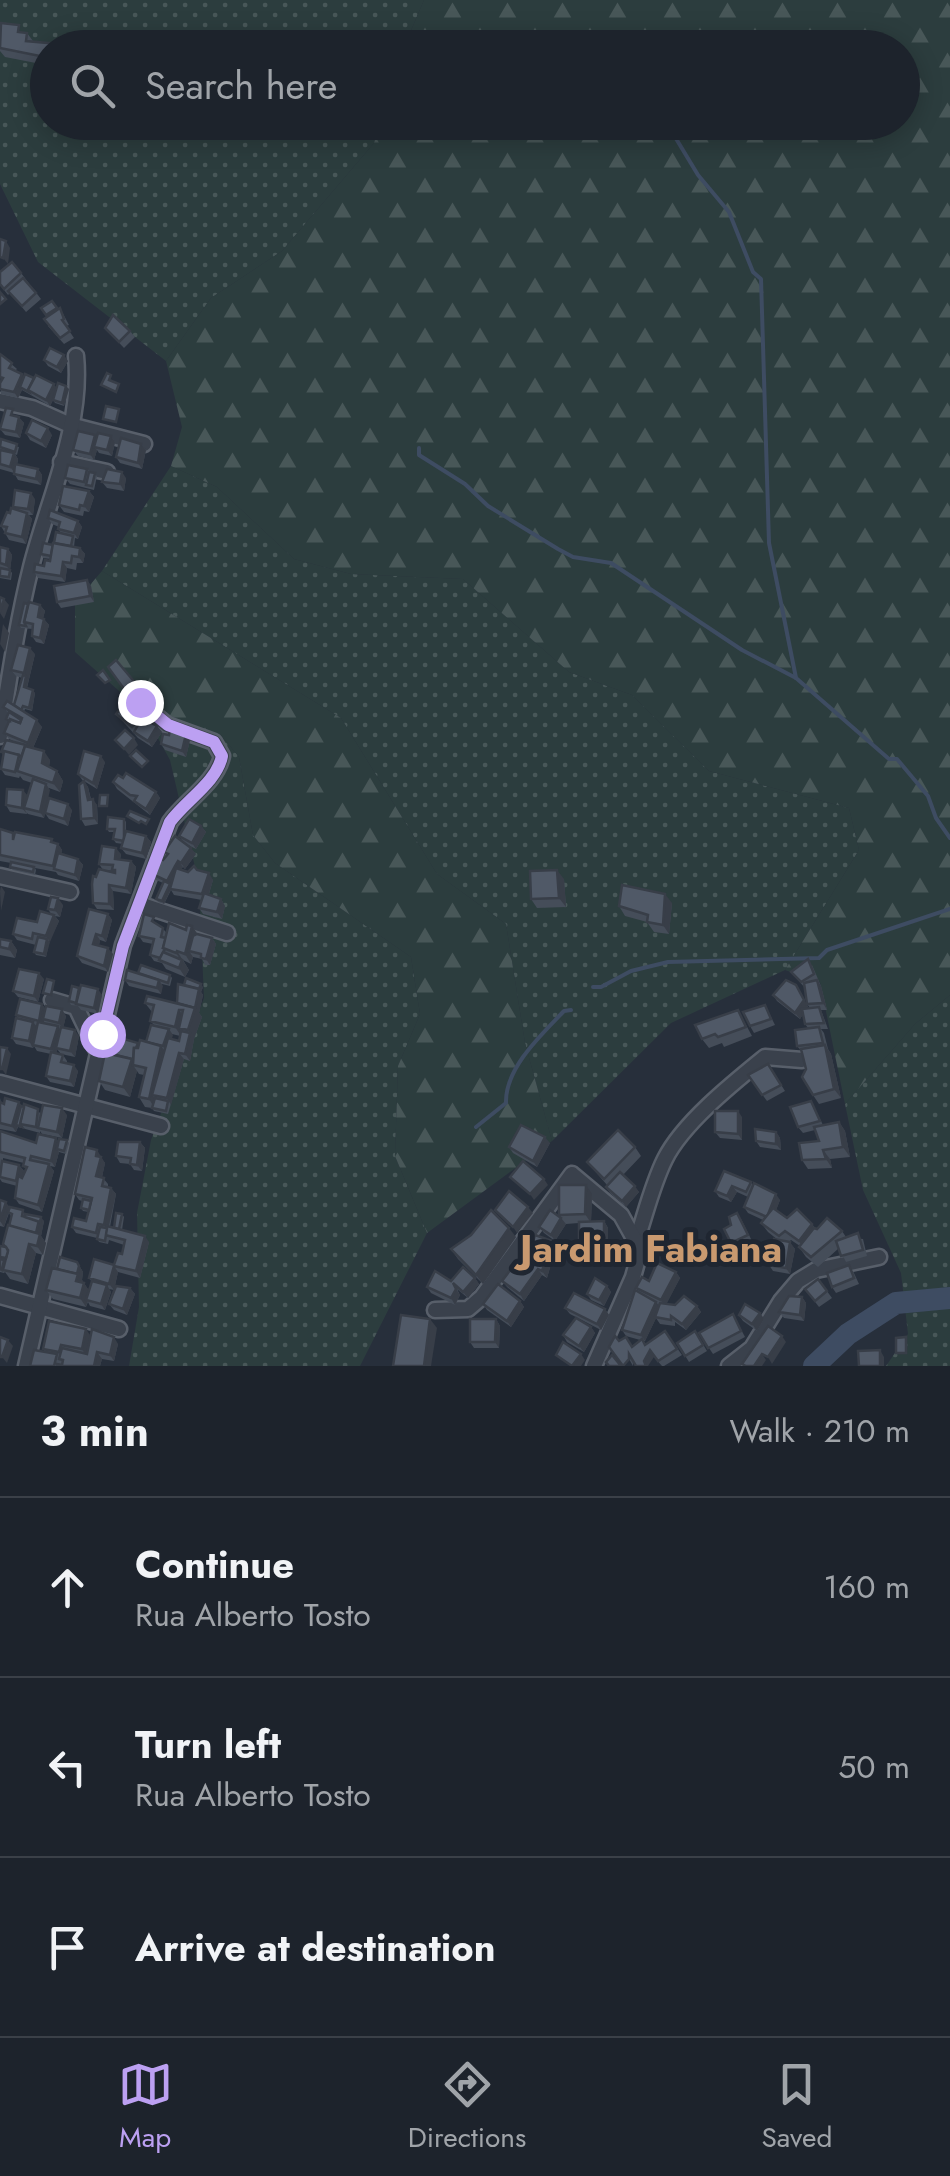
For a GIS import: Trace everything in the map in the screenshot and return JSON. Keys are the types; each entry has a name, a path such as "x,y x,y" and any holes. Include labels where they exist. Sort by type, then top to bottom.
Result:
{"street":[{"path":"0,736 31,566 70,425 78,378 76,356"},
{"path":"0,401 144,444"},
{"path":"61,462 107,472"},
{"path":"26,1366 123,946 170,822 215,774 222,756 214,742 168,725 140,702"},
{"path":"0,876 70,892"},
{"path":"140,904 228,933"},
{"path":"52,1000 76,1006 98,1053"},
{"path":"636,1242 665,1158 690,1128 733,1082 765,1058 802,1060"},
{"path":"0,1083 162,1126"},
{"path":"435,1310 468,1309 482,1297 572,1174 622,1216 636,1242 638,1259 594,1366"},
{"path":"729,1366 752,1348 798,1281 816,1270 879,1258"},
{"path":"0,1296 119,1329"}],"green space":[{"path":"0,0 424,0 411,30 30,30 30,140 375,140 282,251 211,298 166,361 38,262 0,184"},
{"path":"424,0 950,0 950,995 915,1024 845,1104 820,982 785,970 859,850 849,808 709,771 632,695 569,672 463,579 351,574 294,559 217,487 171,466 182,427 166,361 211,298 282,251 375,140 920,140 920,30 411,30"},
{"path":"171,466 217,487 294,559 351,574 463,579 569,672 632,695 709,771 849,808 859,850 785,970 671,1023 552,1141 525,1043 506,924 437,874 341,718 102,571"},
{"path":"102,571 341,718 437,874 506,924 525,1043 552,1141 427,1233 395,1156 398,1066 420,1014 411,957 275,863 253,835 239,757 221,735 144,713 75,652 75,602"},
{"path":"144,713 221,735 239,757 253,835 275,863 411,957 420,1014 398,1066 395,1156 427,1233 360,1366 129,1366 139,1307 137,1213 151,1140 204,998 199,884 170,760"},
{"path":"950,995 950,1366 886,1366 908,1334 901,1273 863,1190 845,1104 915,1024"}],"building":[{"path":"1,23 19,25 18,32 27,33 30,54 0,48"},
{"path":"0,239 6,241 3,258 0,257"},
{"path":"12,262 21,273 4,289 0,272"},
{"path":"23,278 36,293 22,306 8,291"},
{"path":"52,301 57,308 46,315 41,308"},
{"path":"60,308 70,331 60,338 44,319"},
{"path":"113,315 130,331 119,342 105,328"},
{"path":"50,348 64,355 57,367 44,360"},
{"path":"0,354 12,363 9,368 22,374 14,392 0,389"},
{"path":"107,373 111,375 109,380 119,384 116,392 101,385"},
{"path":"25,374 34,378 29,392 20,387"},
{"path":"36,375 54,384 46,400 28,390"},
{"path":"58,383 66,386 62,403 53,400"},
{"path":"106,406 119,409 116,422 103,419"},
{"path":"6,408 13,409 11,415 19,417 16,432 0,429"},
{"path":"32,420 48,428 41,441 26,433"},
{"path":"78,431 95,435 90,454 73,450"},
{"path":"98,433 111,436 107,450 94,447"},
{"path":"121,438 141,444 138,463 116,457"},
{"path":"1,439 17,444 15,452 0,447"},
{"path":"0,450 14,453 10,467 0,464"},
{"path":"15,464 38,469 36,479 14,474"},
{"path":"68,465 87,469 84,482 65,478"},
{"path":"107,469 122,472 120,484 102,482"},
{"path":"89,472 95,473 92,486 86,485"},
{"path":"63,486 89,491 84,506 80,505 79,510 59,505"},
{"path":"15,490 31,493 28,509 13,507"},
{"path":"11,508 27,513 22,537 5,533 7,527 1,526"},
{"path":"50,510 78,521 74,533 58,529 60,522 48,518"},
{"path":"56,532 73,536 71,546 54,543"},
{"path":"43,543 53,545 51,556 41,554"},
{"path":"53,543 80,548 79,557 72,556 71,563 63,562 61,576 34,572 35,564 44,566 45,560 50,561"},
{"path":"0,547 8,549 6,565 0,563"},
{"path":"0,568 10,570 9,577 0,576"},
{"path":"87,580 90,596 57,602 54,586"},
{"path":"29,602 40,605 38,617 44,619 40,638 32,636 33,624 24,622"},
{"path":"24,603 28,604 26,626 19,625"},
{"path":"18,645 30,648 24,673 11,670"},
{"path":"116,660 137,685 127,693 108,667"},
{"path":"103,670 110,680 105,683 97,675"},
{"path":"23,675 24,687 33,690 29,708 23,706 21,710 14,705"},
{"path":"128,699 144,712 140,717 157,726 148,741 134,732 138,725 132,727 116,714"},
{"path":"7,701 37,720 28,743 4,733 10,719 20,723 22,718 3,707"},
{"path":"9,712 21,720 20,723 6,719"},
{"path":"125,730 134,738 124,749 115,740"},
{"path":"170,730 186,734 182,751 161,744 163,734 169,735"},
{"path":"6,740 30,747 25,746 21,758 1,752"},
{"path":"25,746 44,751 42,763 57,771 53,783 17,771"},
{"path":"136,750 148,761 142,767 130,756"},
{"path":"4,751 19,755 15,772 1,769"},
{"path":"84,751 101,756 93,783 78,774"},
{"path":"126,773 156,792 146,809 134,801 137,796 113,782"},
{"path":"33,779 46,784 40,812 24,808"},
{"path":"84,781 88,800 93,799 94,818 81,819 79,785"},
{"path":"7,789 23,790 22,808 6,805"},
{"path":"100,795 108,795 107,806 99,806"},
{"path":"49,798 68,804 64,819 45,813"},
{"path":"130,811 149,819 146,824 127,816"},
{"path":"108,817 124,819 124,841 113,839 115,829 107,829"},
{"path":"189,819 201,826 192,843 179,836"},
{"path":"0,829 13,833 13,840 15,832 52,839 58,844 53,866 0,855"},
{"path":"126,831 146,836 142,853 121,848"},
{"path":"175,836 191,848 167,881 152,874 158,858 163,860 168,854 164,852"},
{"path":"102,846 116,848 115,859 131,861 126,888 109,885 109,904 93,903 93,876 99,869 115,873 113,865 99,864"},
{"path":"58,853 78,859 75,875 54,869"},
{"path":"11,862 34,867 33,872 10,867"},
{"path":"194,866 209,873 202,894 170,889 176,868 188,872"},
{"path":"557,870 559,898 531,899 530,871"},
{"path":"164,881 170,884 162,901 156,899"},
{"path":"622,885 665,894 663,925 647,922 648,915 619,906"},
{"path":"204,893 221,899 217,912 199,908"},
{"path":"51,897 58,898 55,910 48,909"},
{"path":"89,909 108,914 102,936 96,934 93,944 108,948 104,966 77,956"},
{"path":"40,911 54,915 46,936 33,933 32,939 13,934 17,918 37,922"},
{"path":"144,914 154,917 152,921 163,928 165,949 160,958 150,955 154,939 139,936"},
{"path":"169,923 186,930 187,925 192,926 185,954 163,948"},
{"path":"197,934 212,938 206,959 189,951"},
{"path":"38,937 47,939 44,954 34,952"},
{"path":"0,939 11,941 9,949 0,947"},
{"path":"163,952 182,960 179,968 159,960"},
{"path":"808,959 814,974 801,982 791,972"},
{"path":"141,965 170,975 168,983 138,973"},
{"path":"19,969 39,973 34,996 13,991"},
{"path":"127,970 159,980 157,988 125,980"},
{"path":"186,978 201,984 199,989 184,985"},
{"path":"47,979 54,981 51,995 43,993"},
{"path":"786,980 796,985 804,1000 795,1013 773,995"},
{"path":"817,980 823,1003 807,1004 804,983"},
{"path":"178,984 199,989 195,1008 177,1003"},
{"path":"81,985 98,989 94,1008 76,1004"},
{"path":"72,986 79,988 76,1003 69,1001"},
{"path":"147,996 195,1008 188,1030 179,1028 183,1010 179,1010 175,1027 150,1021 154,1005 145,1003"},
{"path":"20,999 42,1004 39,1021 16,1015"},
{"path":"765,1005 771,1019 750,1026 743,1012"},
{"path":"46,1006 62,1009 59,1023 43,1019"},
{"path":"819,1007 824,1023 805,1024 802,1009"},
{"path":"738,1010 746,1027 702,1039 695,1025"},
{"path":"16,1018 33,1022 29,1041 12,1038"},
{"path":"38,1022 58,1026 51,1049 33,1045"},
{"path":"151,1025 169,1029 163,1046 146,1042"},
{"path":"61,1027 75,1030 70,1051 56,1048"},
{"path":"819,1027 823,1043 797,1046 795,1030"},
{"path":"181,1031 190,1033 185,1054 179,1053 167,1098 152,1095 168,1038 179,1041"},
{"path":"117,1037 138,1043 133,1061 112,1054"},
{"path":"140,1040 161,1046 149,1099 139,1097 146,1068 133,1065 134,1048 138,1048"},
{"path":"825,1045 834,1089 813,1095 802,1077 806,1069 801,1049"},
{"path":"0,1047 7,1048 2,1069 0,1069"},
{"path":"51,1052 63,1055 61,1062 74,1065 70,1081 46,1076"},
{"path":"105,1053 132,1059 123,1087 99,1081"},
{"path":"768,1064 781,1085 762,1095 748,1075"},
{"path":"5,1098 19,1102 12,1126 0,1123 0,1102 4,1104"},
{"path":"155,1098 168,1101 166,1111 152,1108"},
{"path":"811,1101 820,1121 798,1127 790,1107"},
{"path":"24,1104 38,1109 36,1127 20,1124"},
{"path":"43,1105 62,1108 57,1132 38,1128"},
{"path":"21,1106 24,1107 22,1127 16,1125"},
{"path":"715,1111 738,1111 738,1134 715,1132"},
{"path":"839,1122 843,1147 823,1150 826,1159 802,1160 799,1143 819,1141 814,1127"},
{"path":"521,1125 545,1137 533,1161 509,1147"},
{"path":"755,1129 776,1132 776,1144 756,1141"},
{"path":"618,1130 635,1147 604,1179 587,1162"},
{"path":"0,1131 36,1143 38,1134 56,1138 51,1161 31,1156 30,1160 49,1164 38,1205 15,1198 18,1176 22,1178 27,1167 23,1166 25,1158 0,1152"},
{"path":"59,1139 67,1140 64,1151 57,1149"},
{"path":"118,1142 140,1142 137,1165 130,1164 131,1158 116,1156"},
{"path":"85,1147 97,1150 96,1156 101,1157 96,1176 104,1178 102,1186 111,1188 104,1225 98,1224 96,1233 72,1227 74,1218 86,1221 92,1198 75,1194"},
{"path":"2,1161 19,1165 16,1181 0,1177"},
{"path":"523,1161 544,1179 530,1194 510,1177"},
{"path":"724,1171 751,1182 746,1192 732,1186 727,1196 715,1191"},
{"path":"620,1172 635,1186 622,1201 606,1187"},
{"path":"754,1183 776,1194 767,1217 744,1207"},
{"path":"559,1185 586,1185 585,1214 559,1215"},
{"path":"509,1191 528,1207 513,1227 495,1210"},
{"path":"83,1199 91,1201 89,1210 81,1208"},
{"path":"0,1200 6,1202 0,1221"},
{"path":"10,1207 23,1210 22,1216 39,1220 36,1233 9,1226"},
{"path":"773,1208 787,1218 797,1209 812,1224 799,1241 785,1231 779,1236 761,1223"},
{"path":"491,1210 509,1228 476,1275 451,1249 471,1235"},
{"path":"550,1210 561,1218 551,1235 539,1227"},
{"path":"116,1213 122,1214 119,1229 114,1228"},
{"path":"737,1213 748,1235 731,1243 724,1229 731,1225 729,1217"},
{"path":"25,1217 41,1217 40,1222"},
{"path":"827,1218 842,1231 811,1257 799,1247"},
{"path":"604,1221 604,1243 579,1244 579,1222"},
{"path":"8,1225 40,1234 37,1246 29,1244 22,1274 3,1270"},
{"path":"107,1226 145,1236 136,1271 114,1266 109,1284 89,1278 94,1259 114,1265 118,1253 122,1254 125,1240 105,1235"},
{"path":"100,1227 107,1228 105,1241 97,1239"},
{"path":"858,1233 863,1250 841,1256 836,1241"},
{"path":"535,1235 552,1241 542,1271 538,1269 520,1294 502,1281 520,1257 527,1262"},
{"path":"774,1239 790,1242 786,1268 769,1265"},
{"path":"0,1246 8,1251 6,1258 0,1257"},
{"path":"60,1257 77,1262 77,1274 57,1269"},
{"path":"657,1263 676,1272 661,1300 636,1288 642,1277 649,1281"},
{"path":"849,1265 854,1278 832,1287 827,1273"},
{"path":"463,1267 475,1278 463,1292 453,1283 456,1289 451,1298 427,1287 435,1271 451,1281"},
{"path":"52,1268 78,1274 76,1281 84,1283 80,1298 46,1290"},
{"path":"595,1278 607,1286 599,1300 587,1294"},
{"path":"818,1279 827,1291 815,1301 805,1289"},
{"path":"92,1281 107,1285 101,1304 86,1300"},
{"path":"498,1284 520,1301 507,1321 483,1304"},
{"path":"116,1286 130,1288 123,1309 109,1304"},
{"path":"635,1290 656,1302 641,1335 622,1330"},
{"path":"574,1293 605,1309 597,1324 565,1308"},
{"path":"684,1296 697,1306 682,1324 671,1316 671,1320 655,1317 660,1303 675,1305"},
{"path":"789,1296 802,1297 800,1315 779,1312"},
{"path":"745,1304 760,1313 752,1324 739,1315"},
{"path":"733,1314 741,1331 708,1348 699,1333"},
{"path":"401,1315 430,1319 424,1366 393,1366"},
{"path":"576,1318 591,1327 579,1346 563,1335"},
{"path":"470,1319 496,1319 495,1342 470,1342"},
{"path":"49,1321 86,1329 82,1349 61,1345 59,1352 43,1349"},
{"path":"768,1326 782,1336 768,1357 762,1354 754,1366 742,1364"},
{"path":"92,1329 114,1337 110,1355 97,1352 94,1366 57,1366 62,1365 62,1348 87,1354"},
{"path":"665,1331 677,1349 658,1361 650,1350 644,1361 646,1366 636,1366 629,1354 623,1366 609,1347 615,1336 619,1341 626,1337 632,1347 642,1339 645,1345"},
{"path":"695,1331 703,1345 685,1356 677,1343"},
{"path":"0,1337 8,1340 2,1357 0,1357"},
{"path":"906,1337 906,1353 896,1353 896,1338"},
{"path":"563,1342 581,1354 572,1366 556,1355"},
{"path":"34,1350 57,1354 54,1366 30,1366"},
{"path":"880,1350 880,1366 859,1366 858,1351"},
{"path":"612,1355 621,1366 609,1366 606,1362"}],"waterway":[{"path":"677,140 698,175 729,212 753,272 761,279 769,543 796,678"},
{"path":"419,448 419,455 465,484 488,506 558,549 573,557 611,563 742,650 796,678 889,759 897,759 928,796 936,818 950,838"},
{"path":"593,987 601,987 631,971 668,962 819,958 827,950 950,909"},
{"path":"476,1127 506,1103 511,1077 526,1053 564,1011 571,1010"},
{"path":"814,1366 848,1334 896,1303 950,1298"}],"district":[{"name":"Jardim Fabiana","path":"651,1248"}],"route":[{"path":"102,1034 123,946 170,822 215,774 222,756 214,742 184,734 152,715 140,702"}]}
